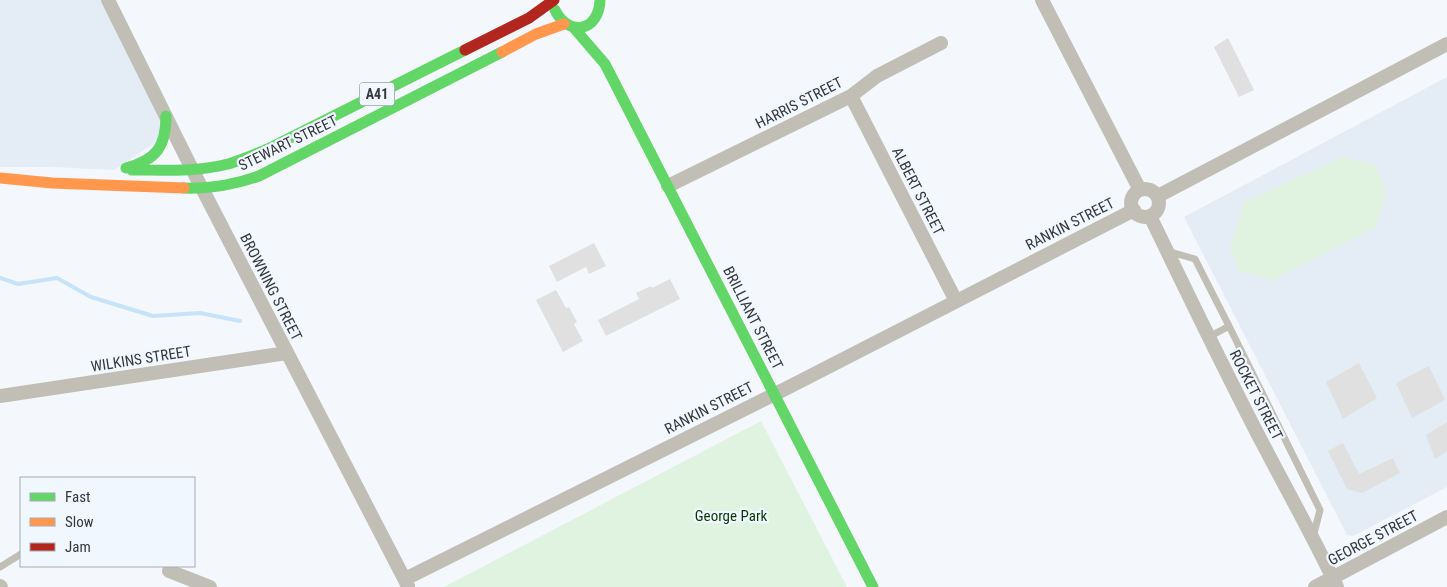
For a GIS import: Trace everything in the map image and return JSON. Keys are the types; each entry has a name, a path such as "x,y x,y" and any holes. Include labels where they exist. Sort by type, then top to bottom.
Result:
{"main road":[{"name":"BRILLIANT STREET","path":"554,0 556,14 589,44 605,64 873,587"},
{"name":"STEWART STREET","path":"166,116 165,136 161,146 154,155 145,162 114,170 192,170 224,165 246,158 268,149 529,18 554,0"},
{"path":"597,30 603,2"},
{"name":"STEWART STREET","path":"0,178 52,183 202,189 224,187 259,176 536,34 569,26 597,30"},
{"name":"BRILLIANT STREET","path":"597,30 605,64"}],"street":[{"path":"1042,0 1140,190"},
{"name":"BROWNING STREET","path":"111,1 192,170 407,583"},
{"name":"HARRIS STREET","path":"668,186 850,96 877,76 941,43"},
{"path":"1158,196 1447,44"},
{"name":"ALBERT STREET","path":"850,96 956,301"},
{"path":"1140,190 1152,190 1158,196 1158,208 1150,216 1141,216 1134,210 1133,196 1140,190"},
{"name":"RANKIN STREET","path":"407,583 774,393 1134,210"},
{"name":"ROCKET STREET","path":"1150,216 1265,449 1335,582"},
{"name":"WILKINS STREET","path":"0,396 287,353"},
{"name":"GEORGE STREET","path":"1315,587 1335,582 1447,517"},
{"path":"170,571 204,586"}],"lane":[{"path":"1167,251 1195,259 1230,326 1320,510 1313,538"},
{"path":"1209,337 1230,326"},
{"path":"0,567 20,555"}],"shaded area":[{"path":"0,0 105,0 166,116 165,136 114,170 0,167"},
{"path":"1447,77 1447,487 1353,536 1347,535 1184,217"}],"green space":[{"path":"1343,157 1375,165 1386,193 1376,227 1272,280 1239,271 1230,249 1244,202"},
{"name":"George Park","path":"761,421 847,587 444,587"}],"building":[{"path":"1228,38 1254,90 1239,97 1214,47"},
{"path":"594,243 606,266 589,274 586,267 557,282 549,266"},
{"path":"670,279 680,299 606,336 598,320 639,299 636,293"},
{"path":"556,290 566,308 569,307 577,322 574,324 583,341 563,352 536,300"},
{"path":"1359,363 1377,398 1343,419 1326,382"},
{"path":"1429,366 1445,400 1412,418 1396,383"},
{"path":"1447,422 1447,451 1435,459 1426,435"},
{"path":"1343,443 1359,474 1393,458 1400,473 1362,493 1347,489 1328,451"}],"waterway":[{"path":"0,278 18,284 57,278 91,297 153,316 200,313 240,321"}],"traffic: fast":[{"path":"555,10 568,25 582,27 595,19 600,0"},
{"path":"574,28 605,64 873,587"},
{"path":"132,170 216,167 238,161 268,149 465,50"},
{"path":"184,188 222,186 259,176 502,52"},
{"path":"126,168 145,161 157,151 164,136 166,116"}],"traffic: slow":[{"path":"502,52 536,34 564,24"},
{"path":"0,178 52,183 184,188"}],"traffic: jam":[{"path":"465,50 529,18 554,0"}]}
